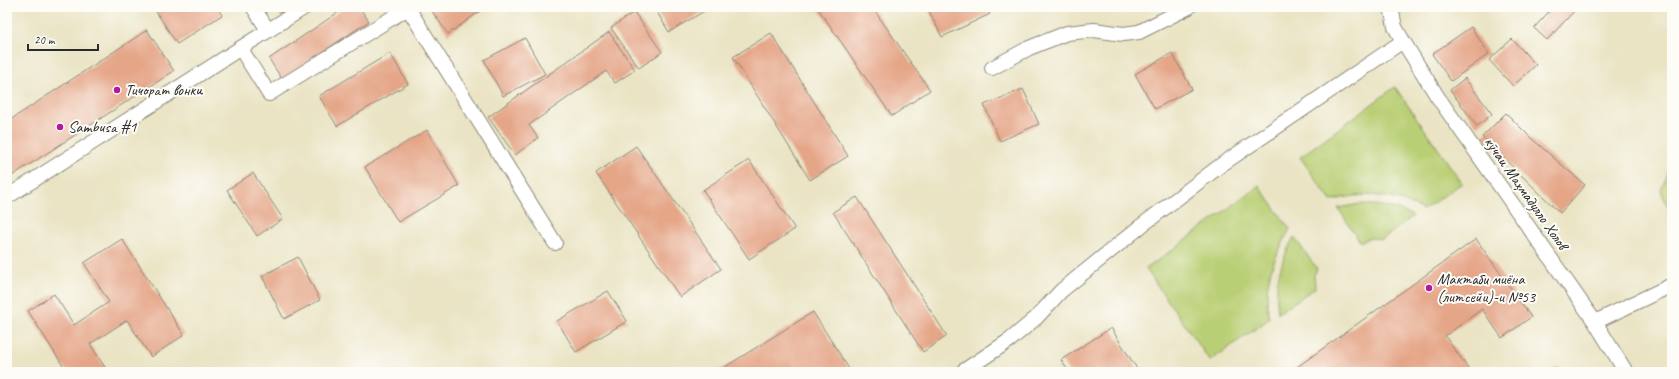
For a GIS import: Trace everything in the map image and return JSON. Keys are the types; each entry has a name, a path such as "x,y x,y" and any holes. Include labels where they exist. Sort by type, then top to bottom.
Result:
{"lane":[{"path":"254,7 268,30"},
{"path":"7,197 305,7"},
{"path":"992,68 1055,36 1081,30 1094,30 1123,34 1138,32 1189,7"},
{"name":"кӯчаи Маҳмадулло Холов","path":"1391,7 1395,27 1402,41 1437,96 1595,322 1626,372"},
{"path":"241,49 270,94 408,8 556,244"},
{"path":"962,372 1010,340 1031,322 1060,291 1141,226 1215,170 1402,41"},
{"path":"1595,322 1672,285"}],"green space":[{"path":"1395,87 1462,183 1423,210 1389,197 1367,195 1331,201 1300,157"},
{"path":"1672,159 1672,216 1661,191"},
{"path":"1259,186 1290,229 1270,272 1267,293 1269,319 1210,361 1146,269"},
{"path":"1360,204 1388,207 1400,210 1413,216 1383,239 1368,238 1360,242 1338,208"},
{"path":"1294,237 1317,269 1314,275 1315,288 1278,313 1277,292 1279,274 1285,256"}],"building":[{"path":"153,7 217,7 222,15 177,44"},
{"path":"276,7 290,7 280,13"},
{"path":"346,7 359,7 369,21 282,79 269,59"},
{"path":"429,7 486,7 448,34"},
{"path":"654,7 711,7 669,32"},
{"path":"817,7 872,7 930,90 892,116"},
{"path":"927,7 986,7 990,14 942,37"},
{"path":"1553,7 1578,7 1547,40 1534,28"},
{"path":"634,12 662,52 639,68 611,28"},
{"path":"1471,27 1489,54 1451,81 1432,54"},
{"path":"147,30 174,71 7,179 7,122"},
{"path":"609,32 635,70 615,83 606,71 529,125 538,138 515,155 488,117"},
{"path":"771,33 848,156 810,180 733,57"},
{"path":"525,38 545,74 503,96 484,60"},
{"path":"1512,39 1536,65 1513,86 1489,60"},
{"path":"390,53 408,84 337,126 319,96"},
{"path":"1172,53 1192,89 1155,109 1135,74"},
{"path":"1465,78 1492,114 1477,126 1450,90"},
{"path":"1023,89 1039,124 1000,141 984,105"},
{"path":"1506,113 1531,138 1585,185 1560,213 1482,137"},
{"path":"427,130 459,186 398,222 365,167"},
{"path":"636,146 721,269 680,297 596,173"},
{"path":"749,160 795,229 749,259 703,190"},
{"path":"253,173 283,219 257,236 227,190"},
{"path":"857,197 947,336 923,352 833,212"},
{"path":"122,239 184,335 151,357 127,320 90,344 108,372 67,372 28,311 54,294 74,325 109,302 84,263"},
{"path":"1476,239 1531,317 1502,338 1482,309 1445,336 1471,372 1290,372"},
{"path":"298,257 320,300 284,319 262,276"},
{"path":"608,291 627,321 576,352 557,321"},
{"path":"813,312 851,372 717,372"},
{"path":"1111,328 1139,372 1069,372 1061,360"},
{"path":"1556,367 1559,372 1548,372"}],"place":[{"name":"Тичорат вонки","path":"117,90"},
{"name":"Sambusa #1","path":"60,127"},
{"name":"Мактаби миёна (литсейи)-и №53","path":"1429,288"}]}
